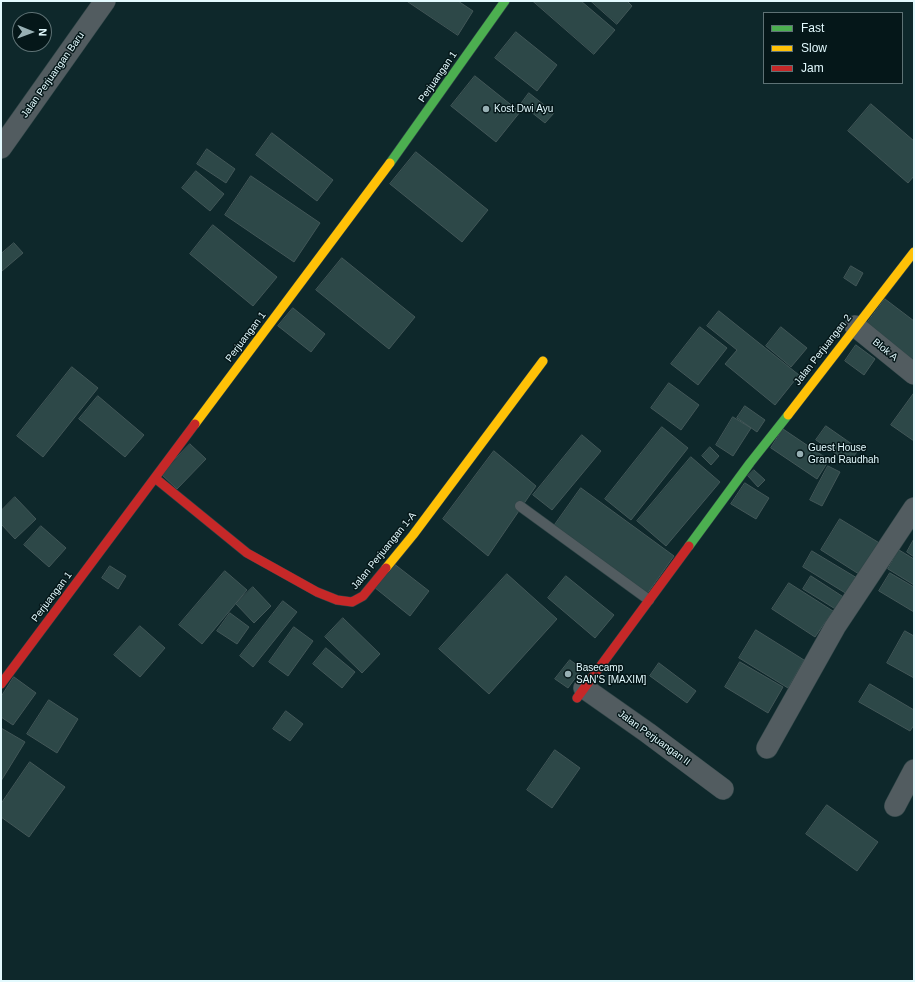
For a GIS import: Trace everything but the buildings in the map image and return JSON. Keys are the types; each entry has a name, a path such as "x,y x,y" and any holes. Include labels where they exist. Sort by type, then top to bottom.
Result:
{"street":[{"name":"Jalan Perjuangan Baru","path":"1,148 105,1"},
{"name":"Perjuangan 1","path":"1,684 378,181 505,1"},
{"name":"Jalan Perjuangan 2","path":"581,693 750,463 914,252"},
{"name":"Blok A","path":"855,326 914,374"},
{"name":"Jalan Perjuangan 1-A","path":"155,478 247,553 317,592 337,600 352,602 363,596 413,535 543,361"},
{"path":"766,748 835,627 914,508"},
{"name":"Jalan Perjuangan II","path":"581,693 648,733 723,789"},
{"path":"896,806 914,770"}],"lane":[{"path":"520,506 649,600"}],"traffic: fast":[{"path":"390,163 505,1"},
{"path":"689,546 750,463 788,415"}],"traffic: slow":[{"path":"195,424 390,163"},
{"path":"788,415 914,252"},
{"path":"386,568 413,535 543,361"}],"traffic: jam":[{"path":"1,684 195,424"},
{"path":"155,478 247,553 317,592 337,600 352,602 363,596 386,568"},
{"path":"577,698 689,546"}],"place":[{"name":"Kost Dwi Ayu","path":"486,109"},
{"name":"Guest House Grand Raudhah","path":"800,454"},
{"name":"Basecamp SAN'S [MAXIM]","path":"568,674"}]}
